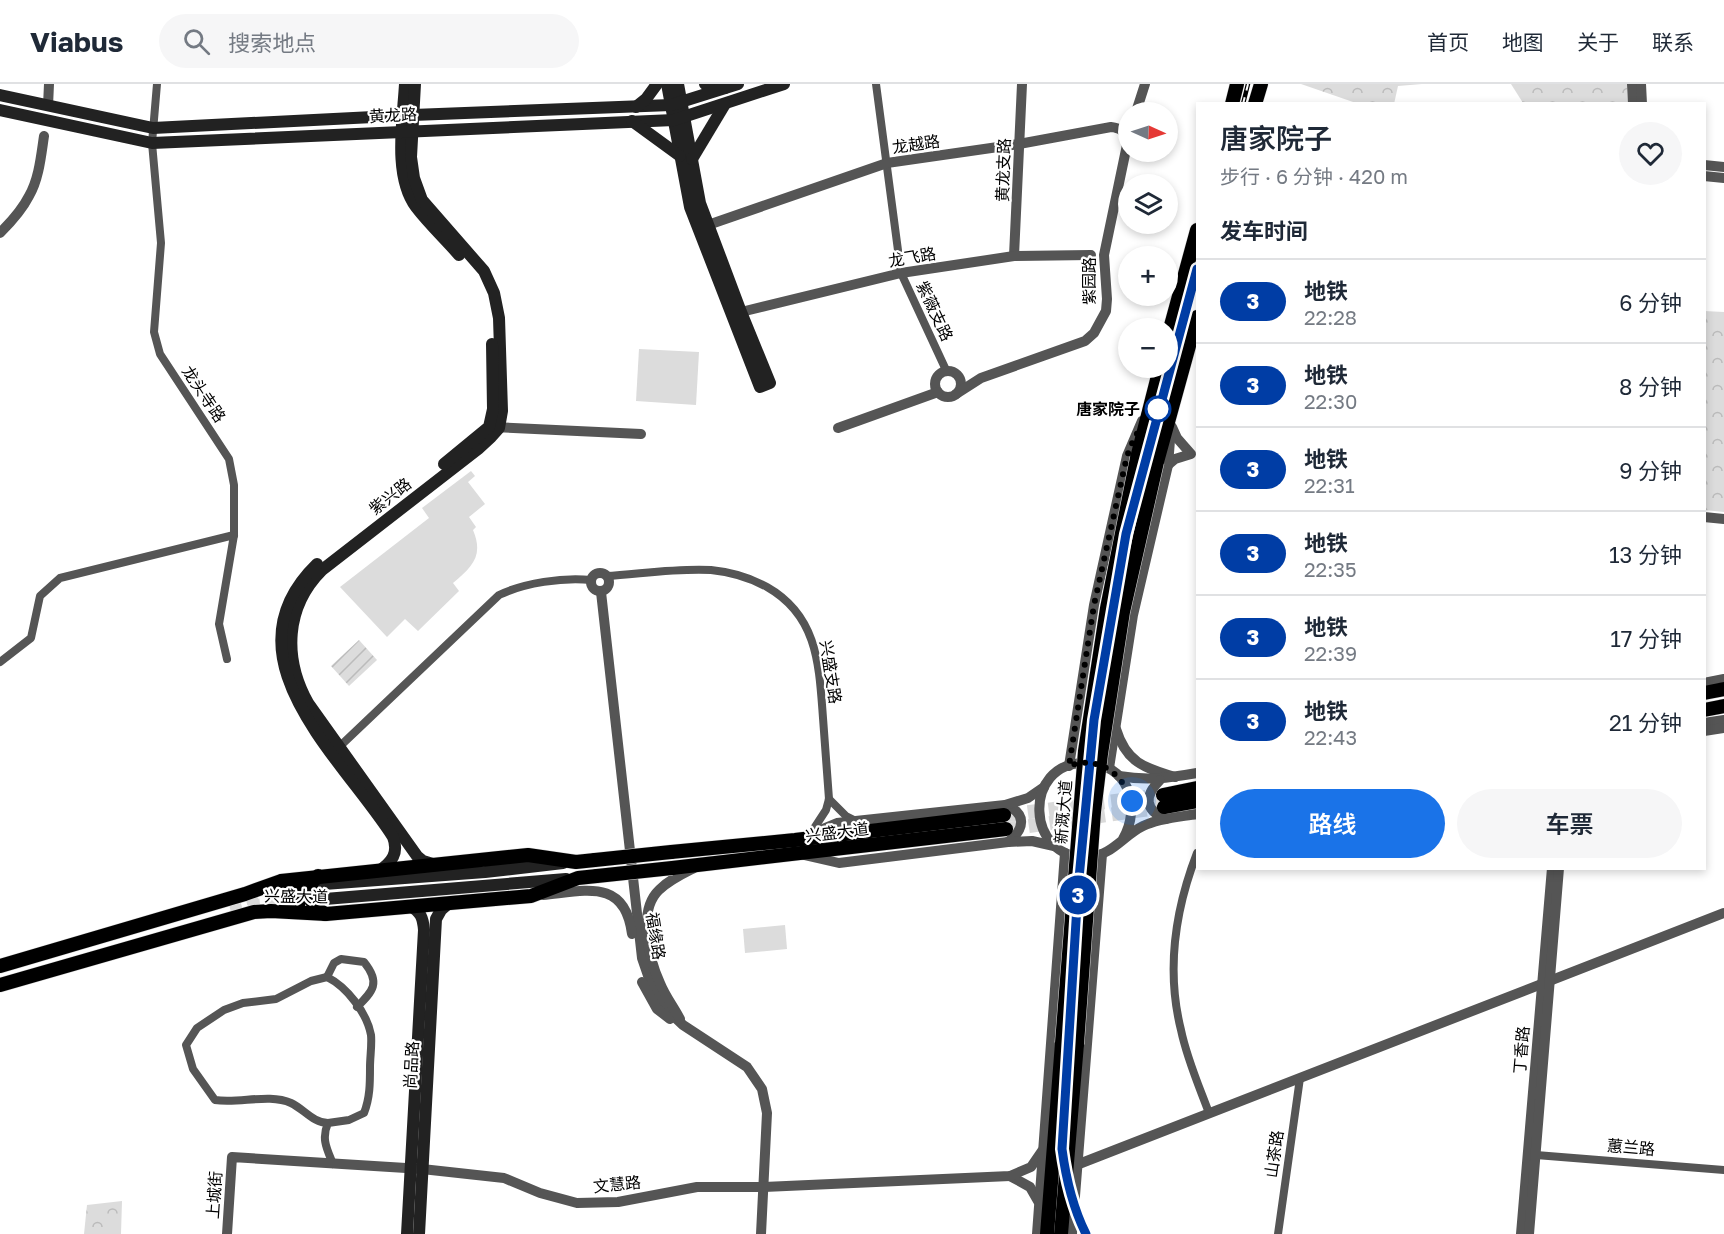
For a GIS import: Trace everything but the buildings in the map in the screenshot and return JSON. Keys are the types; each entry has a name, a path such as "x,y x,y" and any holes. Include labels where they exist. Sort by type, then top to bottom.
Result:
{"main road":[{"path":"405,84 414,178 422,200 484,271 494,292 499,318 502,411 494,427"},
{"path":"408,115 414,97 415,84"},
{"path":"636,107 646,99 657,84"},
{"path":"667,84 677,104"},
{"path":"632,122 686,158 765,385 690,207 686,158 677,104 678,84"},
{"path":"705,84 732,86"},
{"name":"黄龙路","path":"0,110 152,143 680,119 784,84"},
{"path":"1232,102 1237,84"},
{"path":"1256,102 1261,84"},
{"name":"黄龙路","path":"0,95 153,129 408,115 677,104 732,86"},
{"path":"414,97 421,108 431,114"},
{"path":"686,158 725,104"},
{"path":"1173,318 1196,234"},
{"name":"新溉大道","path":"1061,1234 1094,812 1101,754 1123,612 1163,464 1172,406 1196,320"},
{"name":"新溉大道","path":"1047,1234 1085,752 1107,608 1137,458 1157,378"},
{"name":"紫兴路","path":"379,871 388,865 395,855 396,844 336,750 299,685 293,667 290,640 294,619 301,598 322,570 478,449 491,438 494,427"},
{"path":"1706,693 1724,689"},
{"path":"1706,710 1724,706"},
{"name":"紫兴路","path":"336,750 417,856 423,861 437,865"},
{"path":"1164,807 1196,789"},
{"path":"1164,807 1196,801"},
{"name":"兴盛大道","path":"0,985 238,916 271,911 326,914 531,896 578,878 699,865 795,847 1006,823"},
{"name":"兴盛大道","path":"0,966 245,894 281,881 321,880 379,871 528,855 576,862 671,852 795,847"},
{"path":"326,914 312,903 310,896 309,888 321,880 485,872 576,862"},
{"path":"325,898 578,878"},
{"path":"271,911 293,908 301,900 301,894 296,886 281,881"},
{"name":"尚品路","path":"407,1234 416,1169 436,919 441,910 450,903"},
{"name":"尚品路","path":"410,906 418,911 423,919 424,930 416,1169 419,1234"}],"street":[{"path":"48,106 49,84"},
{"name":"龙头寺路","path":"157,84 152,143 161,243 154,332 160,354 229,459 234,484 234,535 219,624 227,659"},
{"name":"紫薇支路","path":"876,84 901,273 946,370"},
{"name":"黄龙支路","path":"1014,256 1022,84"},
{"path":"1139,102 1145,84"},
{"path":"1632,84 1633,102"},
{"path":"1641,84 1642,102"},
{"path":"0,233 30,195 40,164 44,136 34,118"},
{"path":"44,136 60,123"},
{"name":"龙越路","path":"708,225 887,163 1019,144 1111,127 1118,128"},
{"name":"紫园路","path":"981,378 1085,341 1101,323 1106,311 1104,255 1123,162"},
{"path":"1706,165 1724,167"},
{"path":"1706,176 1724,178"},
{"path":"1104,268 1099,260 1091,255 1107,240"},
{"name":"龙飞路","path":"741,312 901,273 1014,256 1091,255"},
{"path":"946,370 958,375 981,378 948,397 938,392 935,387 936,378 946,370"},
{"path":"956,394 961,387 958,375"},
{"path":"838,428 938,392"},
{"name":"新溉大道","path":"1069,766 1094,605 1127,456 1152,397"},
{"name":"新溉大道","path":"1109,768 1133,615 1171,425 1172,406"},
{"path":"1171,425 1177,438 1194,454"},
{"path":"494,427 641,434"},
{"path":"1163,464 1194,454"},
{"path":"1706,517 1724,519"},
{"path":"0,662 31,638 40,596 60,578 234,535"},
{"name":"兴盛支路","path":"606,576 696,570 729,573 745,576 790,603 809,633 820,674 829,799"},
{"path":"336,750 499,595 536,583 591,580 596,574 606,576"},
{"name":"福缘路","path":"606,576 609,580 608,586 601,592 642,958 652,987 666,1009 683,1025 747,1067 758,1081 766,1100 767,1113 761,1234"},
{"path":"591,580 592,587 601,592"},
{"path":"1706,683 1724,679"},
{"path":"1075,720 1086,734 1099,736 1107,733 1114,726 1121,746 1134,760 1150,770 1175,777"},
{"path":"1706,723 1724,720"},
{"path":"1706,731 1724,728"},
{"path":"1054,846 1044,833 1039,818 1038,802 1044,787 1052,776 1062,768 1078,763 1094,763 1109,768 1119,776 1127,788 1132,801 1132,814 1129,828 1123,839"},
{"path":"1119,776 1141,780 1160,780 1196,773"},
{"path":"1160,780 1152,788 1148,798 1149,807 1157,815 1164,807"},
{"path":"856,821 846,816 829,799 824,815 810,834 795,847 839,863 1006,823 1028,798 1044,787"},
{"path":"810,834 837,823 856,821 1006,823 1032,841 1054,846 1065,853 1090,857 1113,848 1164,807"},
{"path":"1164,807 1196,814"},
{"name":"新溉大道","path":"1036,1234 1065,853"},
{"path":"1072,1234 1102,854"},
{"path":"1196,856 1182,896 1173,968 1180,1029 1209,1113"},
{"path":"683,1025 674,1005 660,984 651,956 646,919 649,904 657,891 670,880 699,865"},
{"name":"丁香路","path":"1529,1234 1536,1155 1552,870"},
{"name":"丁香路","path":"1521,1234 1559,870"},
{"path":"1061,902 1066,892 1075,886 1086,887 1094,892 1099,903"},
{"path":"531,896 595,890 612,895 625,907 631,922 636,961 648,996 657,1010 683,1025"},
{"path":"1079,1164 1724,913"},
{"path":"327,977 334,963 341,959 364,962 371,971 374,984 372,992 357,1007"},
{"path":"327,977 339,983 357,1007 366,1020 371,1035 368,1103 364,1113 349,1120 328,1123 312,1118 293,1104 283,1101 227,1102 215,1100 193,1069 186,1045 197,1028 224,1010 243,1004 276,999 311,981 327,977"},
{"name":"山茶路","path":"1278,1234 1299,1078"},
{"path":"328,1123 324,1133 333,1164"},
{"path":"1010,1176 1031,1167 1042,1151"},
{"name":"蕙兰路","path":"1536,1155 1724,1170"},
{"name":"文慧路","path":"232,1157 416,1169 504,1178 540,1193 577,1203 618,1202 697,1188 1010,1176"},
{"name":"上城街","path":"227,1234 232,1157"},
{"path":"1010,1176 1030,1187 1039,1202"}],"green space":[{"path":"1301,84 1422,84 1398,86 1394,102 1353,102"},
{"path":"1511,84 1627,84 1628,102 1522,102"},
{"path":"1706,311 1724,312 1724,512 1706,510"},
{"path":"639,349 699,352 696,405 636,401"},
{"path":"471,471 475,476 468,482 485,504 469,517 476,527 473,530 477,554 471,566 453,583 459,591 418,631 405,619 387,637 340,587 429,518 422,508"},
{"path":"359,640 377,660 349,686 331,666"},
{"path":"785,925 787,949 745,953 743,929"},
{"path":"122,1201 121,1234 84,1234 87,1205"}],"tunnel":[{"path":"1007,815 1161,795"},
{"path":"1008,829 1164,807"},
{"path":"246,899 302,888"},
{"path":"231,912 255,905 325,899"}],"railway":[{"path":"1244,102 1248,84"},
{"path":"1086,1234 1070,1192 1062,1149 1078,889 1094,719 1126,534 1196,273"}],"metro line":[{"name":"3","path":"1086,1234 1068,1190 1062,1149 1078,889 1094,720 1126,534 1196,273"}],"place":[{"name":"唐家院子","path":"1158,409"}],"route":[{"path":"1132,801 1119,776 1109,768 1094,763 1078,763 1069,766 1094,605 1127,456 1135,436 1158,409"}]}
